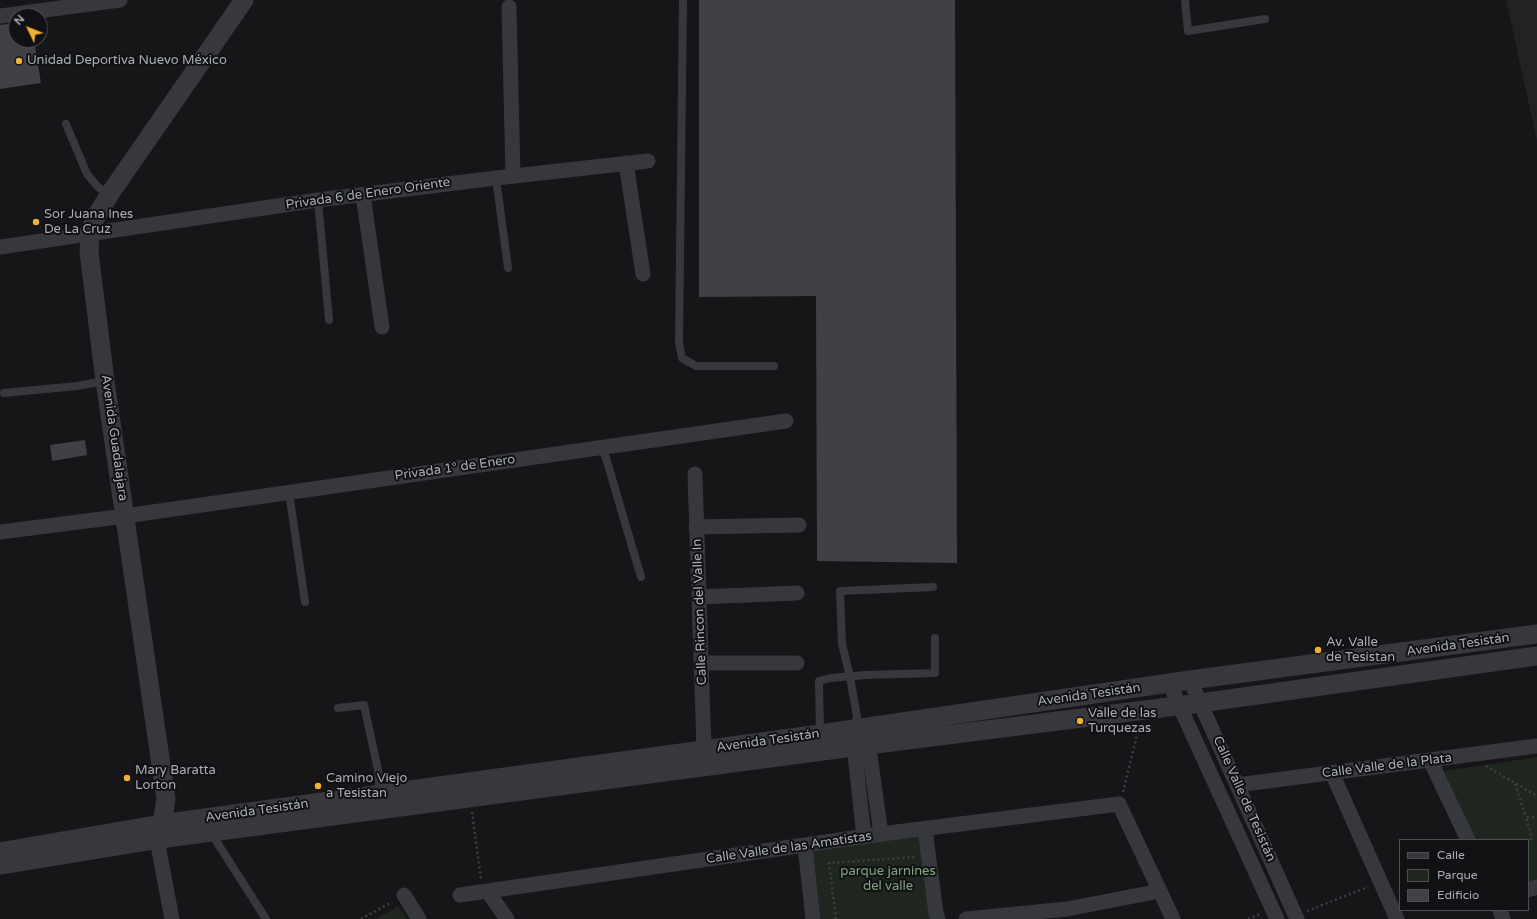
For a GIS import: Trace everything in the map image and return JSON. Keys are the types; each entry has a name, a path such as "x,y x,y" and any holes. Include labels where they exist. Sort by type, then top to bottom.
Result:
{"street":[{"path":"0,16 120,0"},
{"name":"Avenida Guadalajara","path":"172,919 158,844 166,799 105,381 89,252 90,234 94,220 109,195 244,0"},
{"path":"509,7 513,176"},
{"name":"Privada 6 de Enero Oriente","path":"0,247 318,200 648,161"},
{"path":"626,163 643,274"},
{"path":"363,195 382,327"},
{"name":"Privada 1° de Enero","path":"0,532 125,516 786,421"},
{"name":"Calle Rincon del Valle In","path":"695,474 704,750"},
{"path":"696,526 799,526"},
{"path":"699,597 797,593"},
{"name":"Avenida Tesistán","path":"0,852 160,832 211,833 860,733 1168,683 1537,634"},
{"name":"Avenida Tesistán","path":"0,865 160,832 380,794 820,734 860,733 1143,711 1537,656"},
{"path":"702,663 797,663"},
{"name":"Calle Valle de Tesistán","path":"1190,680 1296,917"},
{"name":"Calle Valle de Tesistán","path":"1168,683 1276,919"},
{"path":"860,733 881,834"},
{"path":"860,733 864,837"},
{"name":"Calle Valle de la Plata","path":"1237,785 1537,746"},
{"path":"1430,760 1468,839"},
{"path":"1332,773 1397,919"},
{"path":"1119,804 1173,919"},
{"name":"Calle Valle de las Amatistas","path":"460,895 881,834 1119,804"},
{"path":"925,829 938,919"},
{"path":"805,846 813,919"},
{"path":"966,919 1069,914 1160,891"},
{"path":"488,892 507,919"},
{"path":"404,895 419,919"}],"lane":[{"path":"683,0 678,343 682,358 696,366 774,366"},
{"path":"1185,0 1188,31 1265,19"},
{"path":"66,124 87,174 98,187 109,195"},
{"path":"496,178 508,268"},
{"path":"318,200 329,320"},
{"path":"4,393 77,386 105,381"},
{"path":"601,447 606,458 641,577"},
{"path":"289,492 305,602"},
{"path":"860,733 850,677 842,644 840,591 933,587"},
{"path":"820,734 819,681 830,678 936,673 935,638"},
{"path":"338,708 364,705 378,770 380,794"},
{"path":"211,833 266,919"}],"path":[{"path":"1119,804 1143,711"},
{"path":"1468,755 1537,796"},
{"path":"1515,784 1532,838 1529,842"},
{"path":"472,810 481,878 488,892"},
{"path":"1526,817 1537,817"},
{"path":"836,919 829,863 921,857"},
{"path":"1296,917 1381,882"},
{"path":"361,919 404,895"}],"shaded area":[{"path":"1506,0 1537,0 1537,141"}],"green space":[{"path":"1537,757 1537,883 1529,886 1529,839 1474,839 1444,771"},
{"name":"parque jarnines del valle","path":"922,833 934,919 821,919 813,852"},
{"path":"398,906 407,919 376,919"}],"building":[{"path":"699,0 955,0 957,563 817,561 816,296 699,297"},
{"name":"Unidad Deportiva Nuevo México","path":"8,24 8,48 35,48 41,83 0,89 0,25"},
{"path":"85,440 87,455 52,461 50,445"}],"place":[{"name":"Unidad Deportiva Nuevo México","path":"19,61"},
{"name":"Sor Juana Ines De La Cruz","path":"36,222"},
{"name":"Av. Valle de Tesistan","path":"1318,650"},
{"name":"Valle de las Turquezas","path":"1080,721"},
{"name":"Mary Baratta Lorton","path":"127,778"},
{"name":"Camino Viejo a Tesistan","path":"318,786"}]}
